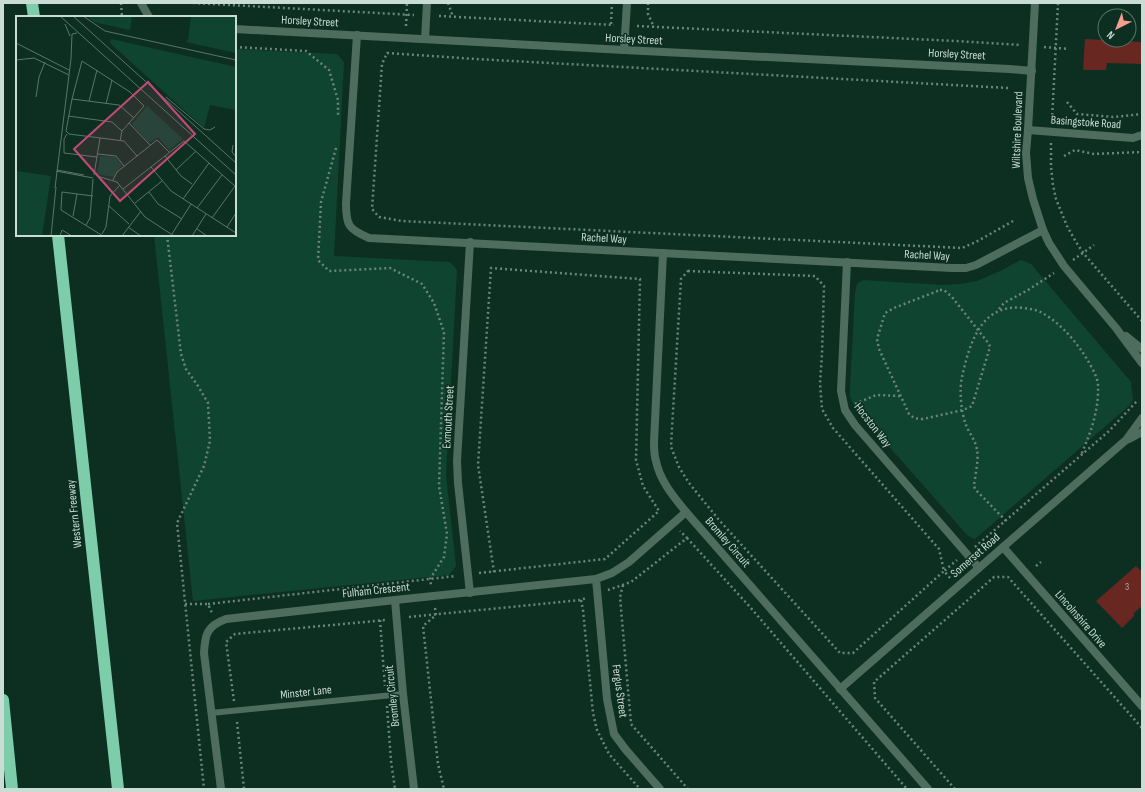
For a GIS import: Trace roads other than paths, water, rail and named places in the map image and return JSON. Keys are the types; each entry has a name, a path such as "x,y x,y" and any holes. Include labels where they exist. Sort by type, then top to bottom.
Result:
{"highway":[{"path":"32,3 34,16"},
{"name":"Western Freeway","path":"58,236 118,789"},
{"path":"3,700 12,789"},
{"path":"3,781 4,789"}],"street":[{"path":"141,3 148,16"},
{"path":"425,39 427,3"},
{"path":"624,50 627,3"},
{"name":"Wiltshire Boulevard","path":"1036,3 1026,153 1028,178 1033,199 1049,243 1064,266 1116,328 1142,364"},
{"name":"Horsley Street","path":"236,29 1001,68 1032,71"},
{"name":"Rachel Way","path":"357,35 346,215 349,225 357,233 369,238 966,268 988,259 1043,230"},
{"name":"Basingstoke Road","path":"1028,130 1133,138 1142,135"},
{"name":"Exmouth Street","path":"470,242 457,460 458,483 470,593"},
{"name":"Bromley Circuit","path":"663,253 654,442 656,460 661,476 670,492 686,512 928,789"},
{"name":"Hocston Way","path":"847,262 841,391 844,410 855,425 979,568"},
{"name":"Wiltshire Boulevard","path":"1116,328 1142,349"},
{"name":"Somerset Road","path":"840,689 1126,440 1142,418"},
{"name":"Somerset Road","path":"1126,440 1142,432"},
{"name":"Fulham Crescent","path":"211,713 204,653 205,640 210,629 216,623 226,619 596,579 612,573 630,562 686,512"},
{"name":"Lincolnshire Drive","path":"1003,547 1142,706"},
{"name":"Fergus Street","path":"596,579 607,699 614,734 660,789"},
{"name":"Bromley Circuit","path":"395,600 403,694 414,789"},
{"path":"211,713 221,789"}],"lane":[{"name":"Minster Lane","path":"211,713 403,694"}]}
